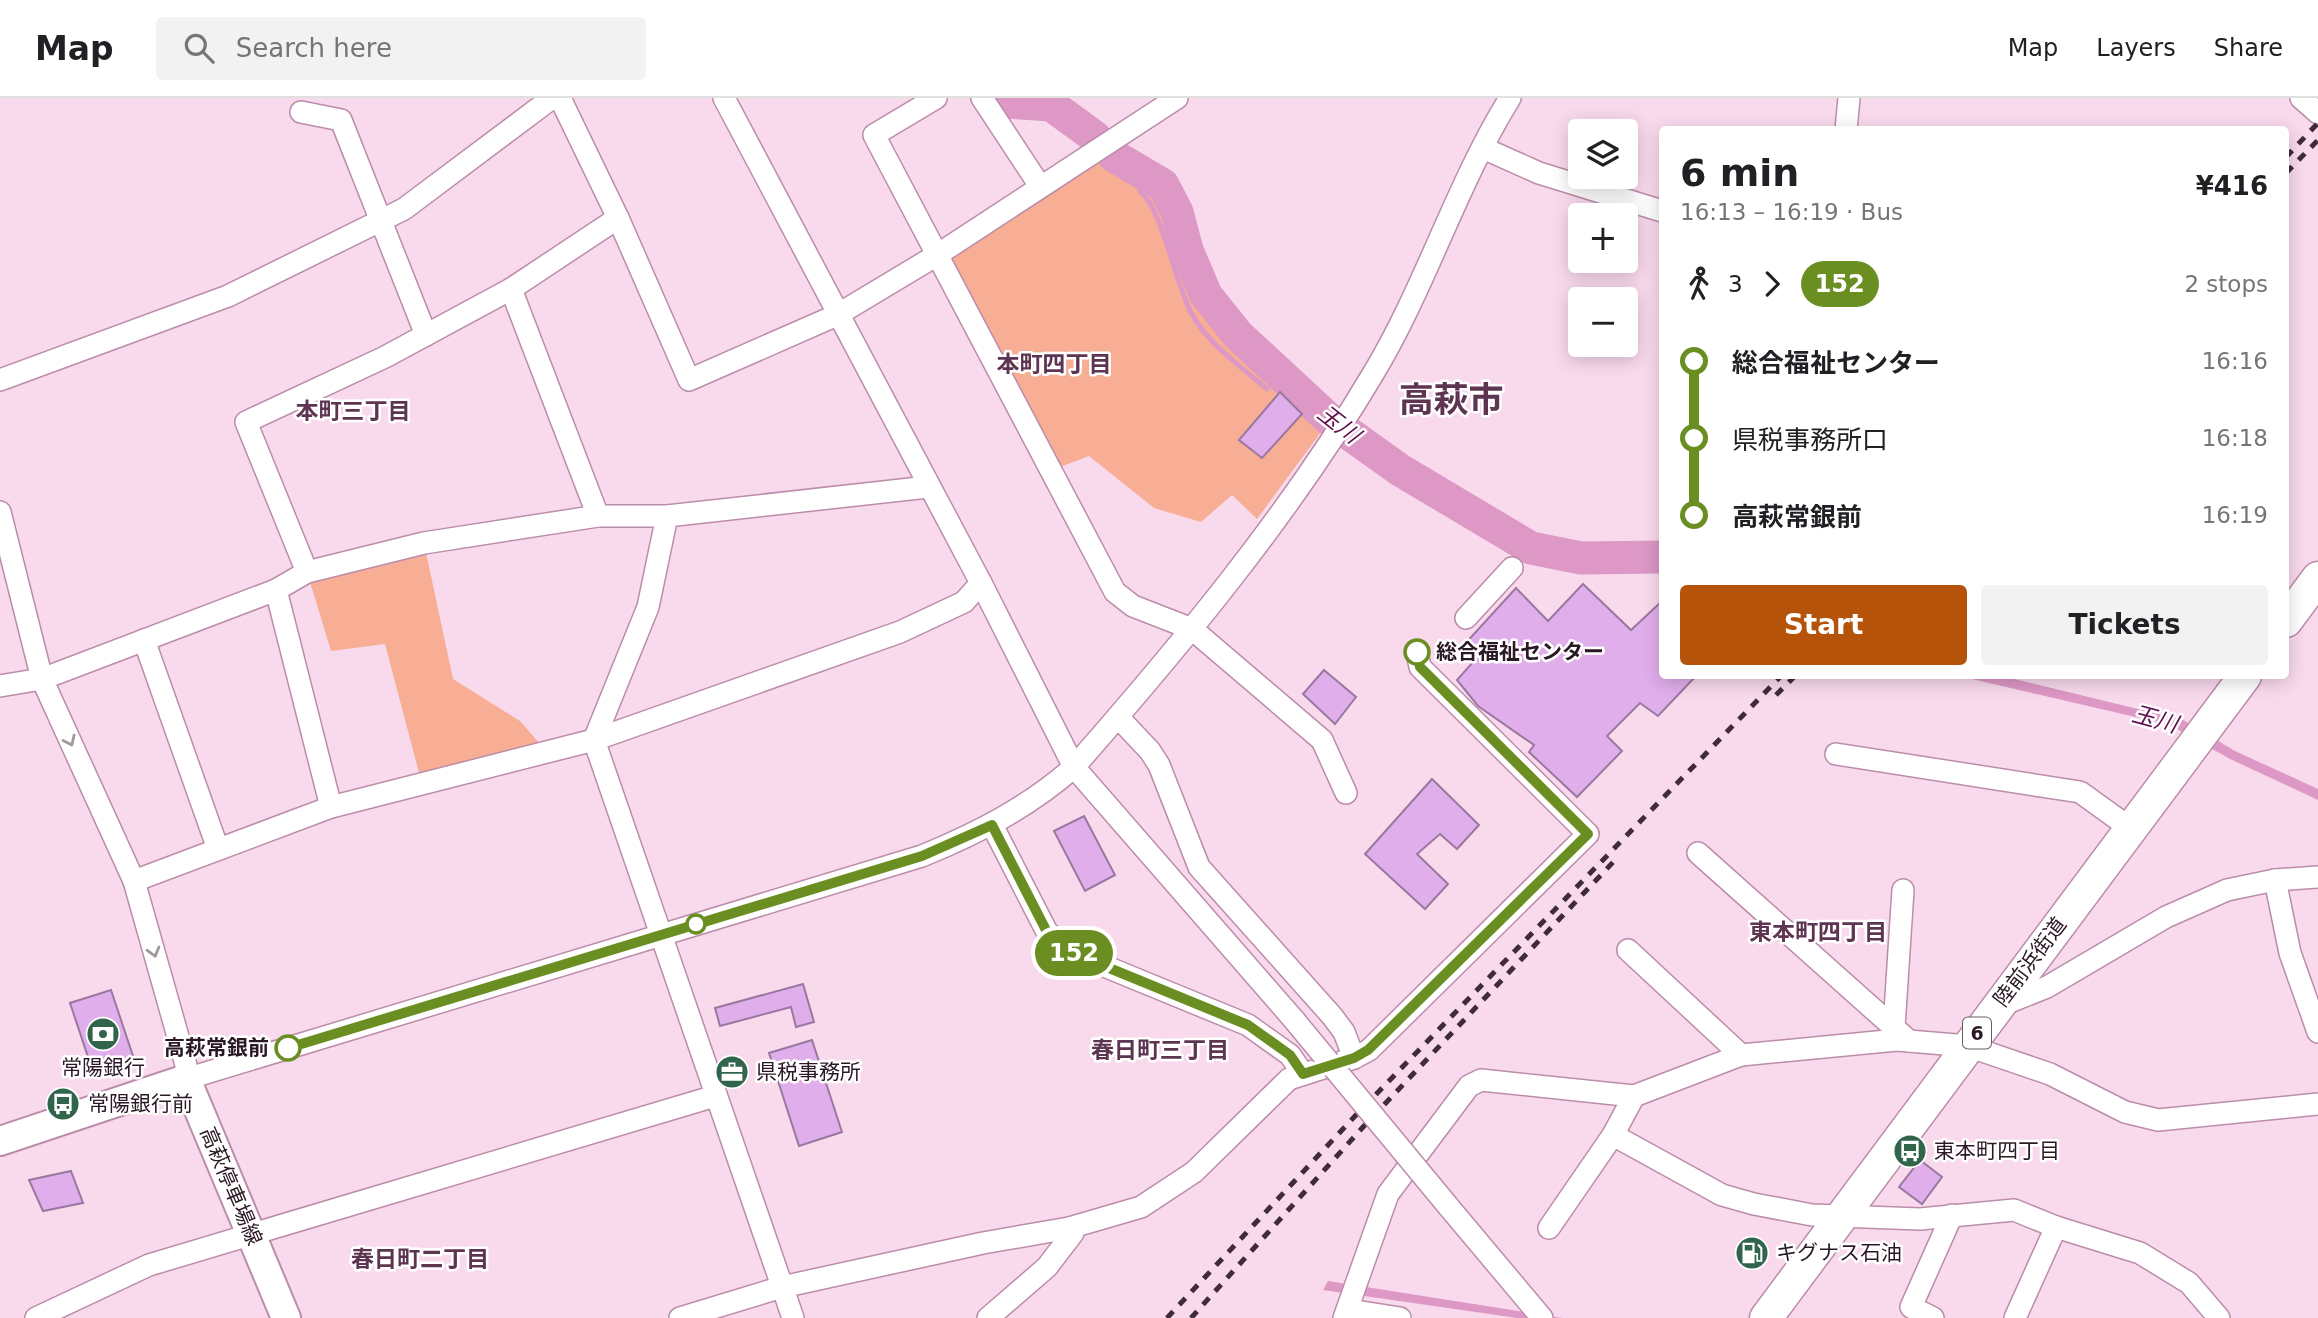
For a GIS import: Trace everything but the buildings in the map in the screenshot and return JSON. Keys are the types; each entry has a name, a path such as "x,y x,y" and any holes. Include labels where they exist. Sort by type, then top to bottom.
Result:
{"highway":[{"path":"2289,617 2318,578"},
{"name":"陸前浜街道","path":"1766,1318 2243,679"}],"main road":[{"path":"0,1141 186,1079"},
{"name":"高萩停車場線","path":"186,1079 286,1318"}],"street":[{"path":"0,380 228,296 404,209 552,98"},
{"path":"560,98 618,218 689,380 837,315 937,255 1177,98"},
{"path":"724,98 981,583 1074,767 1295,1021 1542,1318"},
{"path":"936,98 874,135 1115,592 1133,606 1192,629 1322,740 1346,793"},
{"path":"982,98 1040,186"},
{"path":"0,512 42,679 134,881 186,1065 186,1079 922,856 992,825 1026,805 1074,767 1192,629 1331,439 1374,372 1510,98"},
{"path":"1846,126 1849,98"},
{"path":"2301,98 2318,113"},
{"path":"302,112 341,120 426,335"},
{"path":"1483,148 1539,173 1659,210"},
{"path":"307,572 246,422 426,335 511,289 618,218"},
{"path":"511,289 598,516"},
{"path":"0,685 42,679 276,590 307,572 402,547 598,516 667,516 928,487"},
{"path":"667,516 648,607 594,740 659,936 793,1318"},
{"path":"1466,618 1512,568"},
{"path":"134,881 331,807 594,740 900,632 964,602 981,583"},
{"path":"276,590 331,807"},
{"path":"144,640 218,849"},
{"path":"680,1318 782,1287 983,1243 1069,1228 1142,1207 1170,1191 1194,1172 1289,1079 1354,1058 1368,1050 1588,834 1420,667 1417,652"},
{"path":"1118,717 1150,751 1159,765 1199,867 1332,1016 1344,1032 1354,1058"},
{"path":"1836,754 2080,792 2130,828"},
{"path":"992,825 1047,932 1056,941 1075,954 1248,1025 1290,1055 1303,1074"},
{"path":"1698,853 1901,1034"},
{"path":"1996,1007 2047,988 2166,917 2227,890 2276,880 2318,877"},
{"path":"2276,880 2290,953 2318,1032"},
{"path":"1901,1034 1903,890"},
{"path":"1628,950 1741,1055"},
{"path":"1400,1318 1347,1314 1388,1194 1469,1086 1481,1080 1634,1096 1741,1055 1901,1034 1968,1046 2050,1074 2125,1112 2158,1120 2318,1104"},
{"path":"36,1318 149,1265 715,1096"},
{"path":"1549,1228 1613,1135 1634,1096"},
{"path":"1613,1135 1722,1195 1812,1215 1846,1214 1920,1219 2014,1210 2056,1227 2140,1253 2189,1283 2219,1318"},
{"path":"1933,1318 1910,1307 1952,1215"},
{"path":"2015,1318 2056,1227"},
{"path":"988,1318 1047,1267 1073,1233 1069,1228"}],"shaded area":[{"path":"1091,155 1129,164 1163,185 1197,274 1217,309 1330,420 1257,519 1232,495 1201,522 1154,508 1089,456 1055,469 942,253"},
{"path":"424,543 453,679 520,721 547,752 422,784 385,644 331,651 307,572"}],"water":[{"path":"1972,679 2014,679 2183,720 2235,751 2318,789 2318,800 2230,759 2170,725"},
{"path":"1328,1281 1562,1318 1517,1318 1323,1290"}],"waterway":[{"name":"玉川","path":"997,98 1006,102 1051,105 1095,137"},
{"name":"玉川","path":"1114,156 1163,185 1177,212 1187,250 1206,295 1238,335 1330,420 1400,470 1531,548 1581,558 1659,557"},
{"path":"1140,191 1155,214 1186,303 1200,327 1217,346 1267,389"}],"railway":[{"path":"2289,154 2318,123"},
{"path":"2289,170 2318,140"},
{"path":"1167,1318 1356,1115 1778,679"},
{"path":"1776,695 1792,679"},
{"path":"1191,1318 1364,1126 1617,858"}],"bus line":[{"name":"152","path":"288,1048 922,856 992,825 1047,932 1056,941 1075,954 1248,1025 1272,1039 1290,1055 1303,1074 1317,1071 1368,1050 1588,834 1420,667 1417,652"}],"place":[{"name":"総合福祉センター","path":"1417,652"},
{"name":"常陽銀行","path":"103,1034"},
{"name":"高萩常銀前","path":"288,1048"},
{"name":"県税事務所","path":"732,1072"},
{"name":"常陽銀行前","path":"63,1104"},
{"name":"東本町四丁目","path":"1910,1151"},
{"name":"キグナス石油","path":"1752,1253"}],"district":[{"name":"本町四丁目","path":"1054,364"},
{"name":"高萩市","path":"1451,400"},
{"name":"本町三丁目","path":"353,411"},
{"name":"東本町四丁目","path":"1818,932"},
{"name":"春日町三丁目","path":"1160,1050"},
{"name":"春日町二丁目","path":"420,1259"}]}
